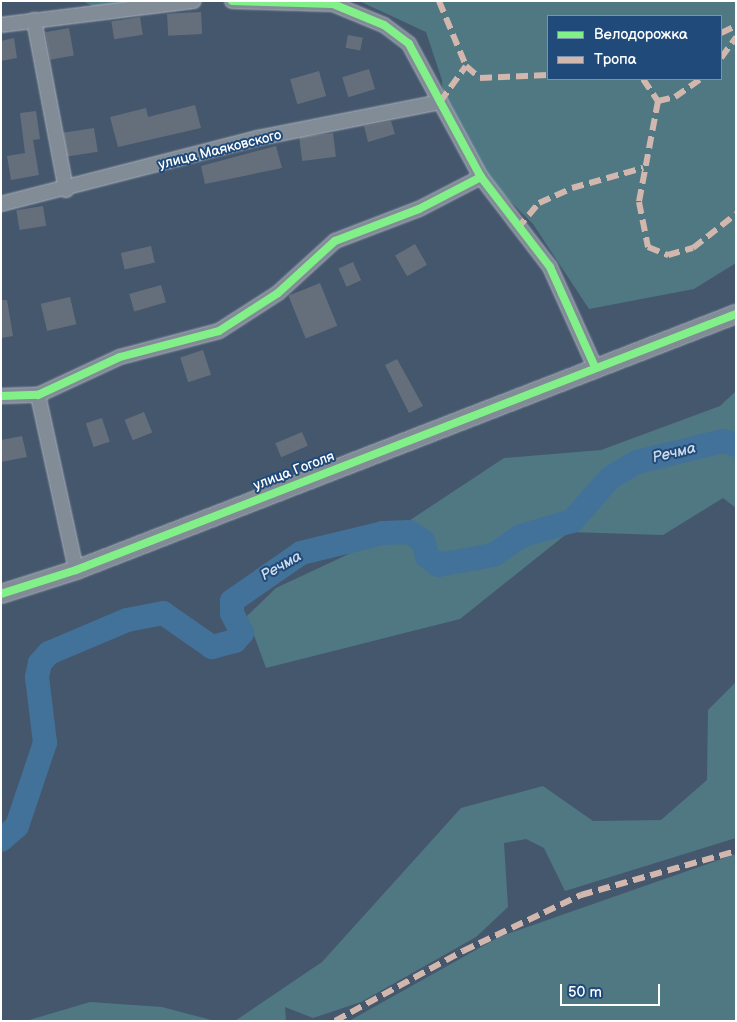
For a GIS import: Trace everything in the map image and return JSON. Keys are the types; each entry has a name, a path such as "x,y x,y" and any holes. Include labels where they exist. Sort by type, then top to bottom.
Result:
{"street":[{"path":"1,25 194,1"},
{"path":"232,1 333,4 384,25 409,44 481,177 550,267 595,367"},
{"path":"34,20 66,190"},
{"name":"улица Маяковского","path":"1,204 66,190 258,138 440,102"},
{"path":"1,396 38,395 120,357 219,331 278,293 335,241 419,209 481,177"},
{"name":"улица Гоголя","path":"1,594 76,570 595,367 736,314"},
{"path":"38,395 76,570"}],"green space":[{"path":"82,1 137,1 101,10"},
{"path":"359,1 736,1 736,263 694,289 589,309 533,224 478,169 444,125 442,80 426,32"},
{"path":"736,391 736,508 723,498 663,535 569,532 460,619 266,668 247,616 276,588 383,538 504,458 601,450 720,406"},
{"path":"736,682 736,838 565,891 544,848 526,839 504,843 508,907 476,937 361,1002 313,1018 285,1007 286,1021 235,1021 322,962 461,808 543,786 593,821 661,820 707,780 708,710"},
{"path":"736,854 736,1021 349,1021 499,937"},
{"path":"90,1002 162,1007 215,1021 26,1021"}],"building":[{"path":"201,12 202,34 168,36 167,14"},
{"path":"140,17 143,35 114,39 111,22"},
{"path":"69,28 74,56 50,60 45,32"},
{"path":"348,35 363,38 360,51 346,48"},
{"path":"14,38 17,58 1,61 1,41"},
{"path":"369,69 375,89 348,97 342,77"},
{"path":"319,71 326,96 297,104 290,79"},
{"path":"195,105 201,128 118,147 110,117 146,108 148,117"},
{"path":"36,111 40,139 33,140 39,175 11,180 7,156 25,153 20,113"},
{"path":"391,121 395,134 368,142 364,126"},
{"path":"94,128 98,152 67,157 63,133"},
{"path":"333,133 336,157 302,161 299,137"},
{"path":"276,146 282,168 205,184 201,166"},
{"path":"43,206 46,226 19,230 16,210"},
{"path":"415,244 427,265 407,276 395,255"},
{"path":"151,246 155,263 125,270 121,253"},
{"path":"353,262 361,280 347,287 338,269"},
{"path":"320,283 337,326 306,338 288,296"},
{"path":"161,285 166,302 134,311 129,294"},
{"path":"70,297 76,324 47,331 41,304"},
{"path":"1,300 7,300 13,336 1,338"},
{"path":"203,350 211,375 188,382 180,357"},
{"path":"397,359 423,406 409,413 385,365"},
{"path":"144,412 152,432 133,440 125,420"},
{"path":"102,418 110,442 94,447 86,423"},
{"path":"302,432 308,446 281,457 275,443"},
{"path":"22,436 27,457 1,462 1,440"}],"waterway":[{"name":"Речма","path":"1,840 17,826 45,743 37,677 40,663 49,653 127,620 163,613 212,647 235,641 242,633 232,613 232,601 301,553 383,533 409,532 423,541 427,556 438,565 493,555 521,536 572,521 610,478 637,462 723,441 736,445"}],"marked path":[{"path":"439,1 466,66 480,78 547,75"},
{"path":"722,33 736,26"},
{"path":"722,57 736,37"},
{"path":"440,102 466,66"},
{"path":"644,80 658,101 639,202 648,247 668,255 693,248 736,214"},
{"path":"658,101 675,97 700,80"},
{"path":"517,229 539,203 572,188 643,168"},
{"path":"335,1021 463,951 581,895 736,851"}],"cycle path":[{"path":"232,1 333,4 384,25 409,44 481,177 550,267 595,367"},
{"path":"1,396 38,395 120,357 219,331 278,293 335,241 419,209 481,177"},
{"path":"1,594 76,570 736,314"}]}
